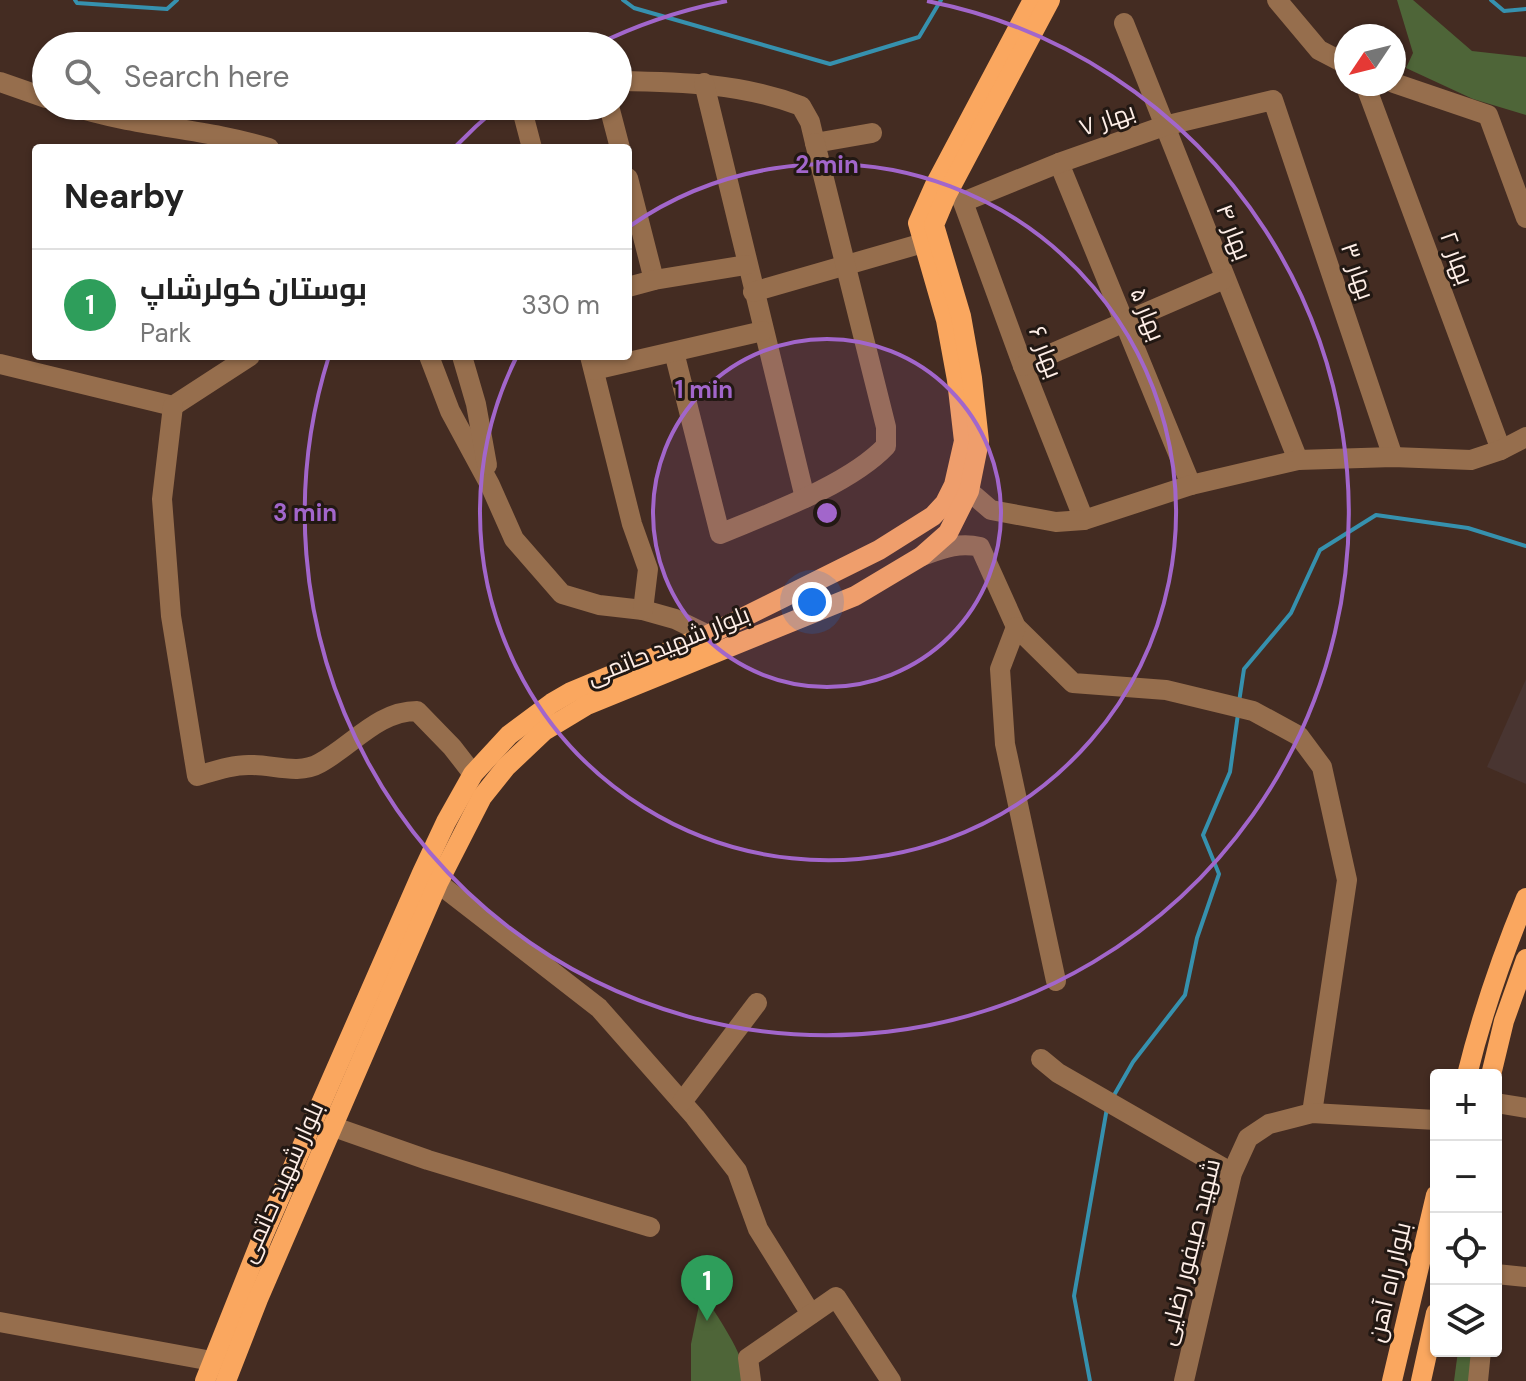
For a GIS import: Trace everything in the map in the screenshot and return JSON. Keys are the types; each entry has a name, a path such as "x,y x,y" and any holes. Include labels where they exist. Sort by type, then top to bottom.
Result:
{"main road":[{"name":"بلوار شهید حاتمی","path":"224,1369 262,1238 430,878 459,838 482,797 506,767 544,731 587,705 710,645 879,550 933,516 945,503 954,485 964,441 946,320 918,223 1033,0"},
{"name":"بلوار شهید حاتمی","path":"205,1381 224,1369 334,1127 430,878 446,822 473,774 509,735 571,692 855,596 922,556 948,533 969,491 979,441 961,316 934,225 955,198 1050,0"},
{"path":"1469,1069 1481,1021 1526,898"},
{"path":"1492,1069 1504,1021 1526,959"},
{"name":"بلوار راه آهن","path":"1392,1381 1432,1213"},
{"path":"1421,1381 1430,1340"}],"street":[{"path":"1277,0 1319,50 1334,58"},
{"name":"بهار ۴","path":"1124,23 1298,460"},
{"path":"632,81 704,83 775,96 801,106 810,122 886,427 886,446 874,459 805,498 720,534 674,352"},
{"path":"0,82 32,93"},
{"path":"704,83 805,498"},
{"path":"1406,87 1488,115 1526,218"},
{"name":"بهار ۲","path":"1369,96 1501,450"},
{"name":"بهار ۷","path":"955,198 1164,126 1273,100"},
{"name":"بهار ۳","path":"1273,100 1393,457"},
{"path":"120,120 256,144"},
{"path":"525,120 531,144"},
{"path":"613,120 619,144"},
{"path":"815,143 872,133"},
{"name":"بهار ۵","path":"1059,163 1191,485"},
{"path":"632,194 654,280"},
{"name":"بهار ۶","path":"955,198 1084,520"},
{"path":"753,292 923,243"},
{"path":"632,286 746,265"},
{"path":"1023,366 1224,279"},
{"path":"632,358 674,352 763,331"},
{"path":"0,364 173,406 244,360"},
{"path":"431,360 450,411 490,485 514,539 562,594 599,605 643,610 675,619 710,645"},
{"path":"463,360 476,404 490,485"},
{"path":"614,360 592,363 632,524 648,569 643,610"},
{"path":"173,406 162,499 171,616 197,776 249,764 300,769 318,764 387,717 402,711 417,711 473,774"},
{"path":"969,491 991,510 1056,522 1084,520 1191,485 1298,460 1393,457 1471,460 1526,437"},
{"path":"922,556 965,544 980,547 1016,627 1073,683 1166,690 1253,711 1299,736 1322,767 1347,880 1312,1113"},
{"path":"1016,627 1000,669 1005,744 1056,981"},
{"path":"430,878 599,1008 682,1102 737,1171 758,1229 811,1314"},
{"path":"682,1102 757,1003"},
{"path":"1041,1059 1058,1073 1232,1173"},
{"path":"1502,1104 1526,1108"},
{"name":"شهید صیفور رضایی","path":"1184,1381 1232,1173 1248,1138 1269,1124 1312,1113 1430,1120"},
{"path":"334,1127 428,1160 650,1227"},
{"path":"1502,1275 1526,1277"},
{"path":"751,1381 748,1358 836,1297 891,1381"},
{"path":"0,1322 224,1369"},
{"path":"1478,1381 1480,1357"}],"shaded area":[{"path":"1526,679 1526,784 1487,767"}],"green space":[{"path":"1397,0 1413,0 1472,51 1526,57 1526,115 1473,99 1406,68 1413,53"},
{"path":"702,1291 741,1359 746,1381 691,1381 691,1344"},
{"path":"1457,1357 1476,1357 1474,1381 1454,1381"}],"waterway":[{"path":"75,0 77,3 167,9 177,0"},
{"path":"623,0 634,8 830,64 919,37 941,0"},
{"path":"1491,0 1504,11 1526,9"},
{"path":"1239,702 1244,669 1291,613 1320,550 1376,515 1468,528 1526,546"},
{"path":"1113,1097 1133,1062 1185,995 1197,938 1219,874 1203,835 1230,772 1238,714"},
{"path":"1090,1381 1074,1296 1107,1108"}],"place":[{"name":"بوستان کولرشاپ","path":"707,1321"}]}
